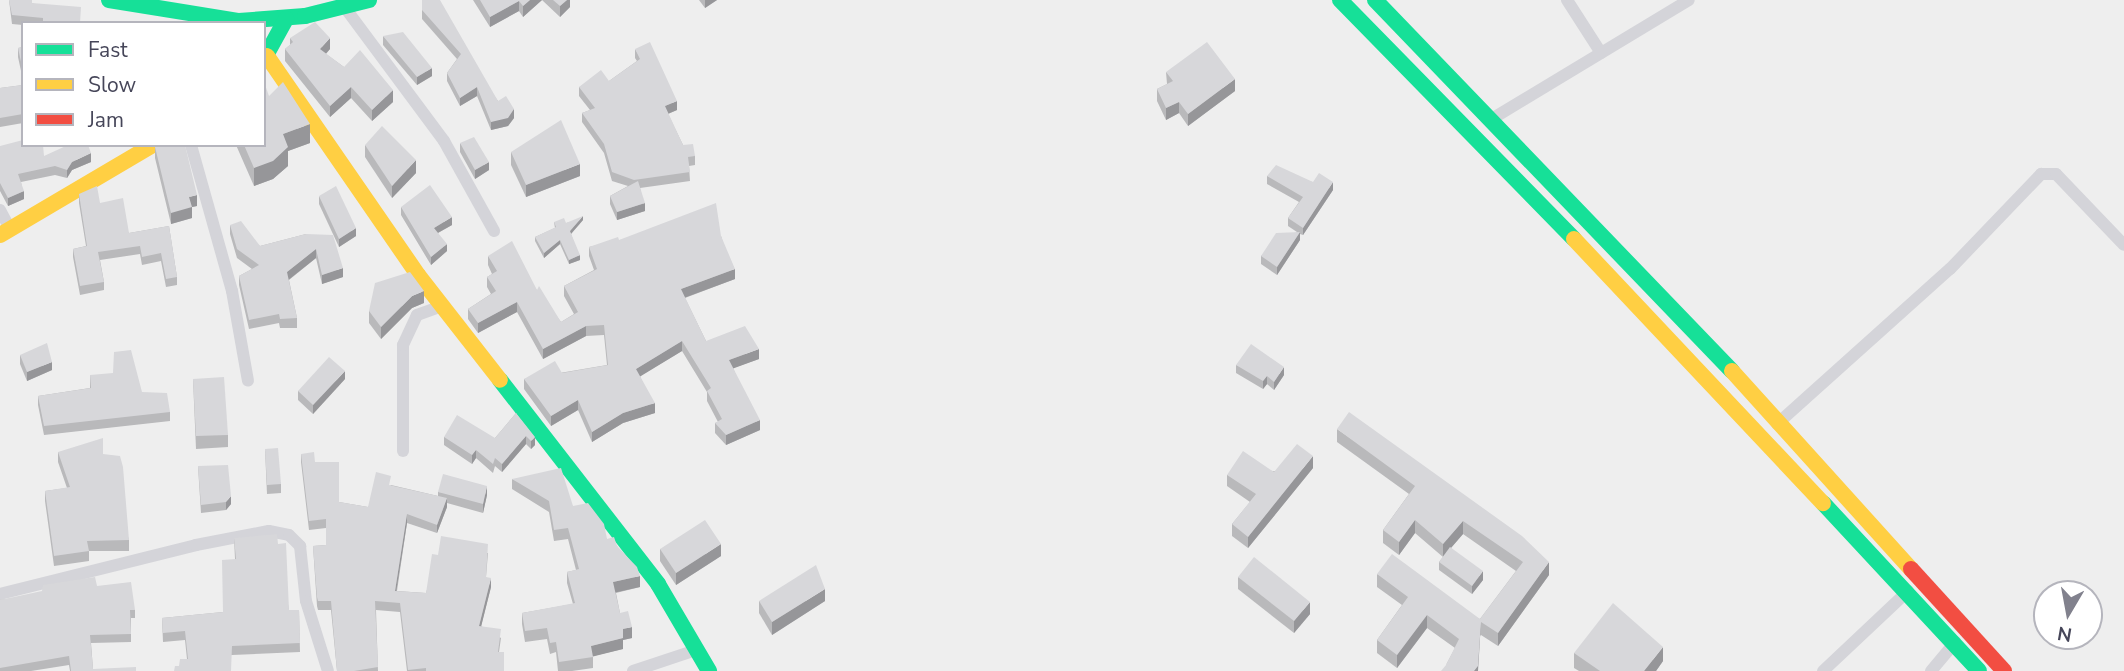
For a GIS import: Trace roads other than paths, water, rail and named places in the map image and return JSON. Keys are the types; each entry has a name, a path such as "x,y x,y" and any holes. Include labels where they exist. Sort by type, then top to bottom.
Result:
{"main road":[{"path":"109,0 239,21 286,19 346,9 369,0"},
{"path":"1340,0 1657,324 1908,591 1979,671"},
{"path":"1374,0 1675,309 2004,671"},
{"path":"286,19 266,57 442,306 657,584 709,671"},
{"path":"5,232 150,147"},
{"path":"1657,324 1675,309"}],"street":[{"path":"1567,0 1601,53"},
{"path":"1490,120 1689,0"},
{"path":"346,9 444,141 494,231"},
{"path":"192,147 232,291 248,381"},
{"path":"1777,424 1951,269 2041,174 2056,174 2124,245"},
{"path":"0,210 5,232"},
{"path":"403,451 402,345 417,315 442,306"},
{"path":"0,594 196,545 269,531 289,535 300,546 306,601 328,671"},
{"path":"1822,671 1908,591"},
{"path":"1931,671 1955,642"},
{"path":"634,671 696,650"}]}
